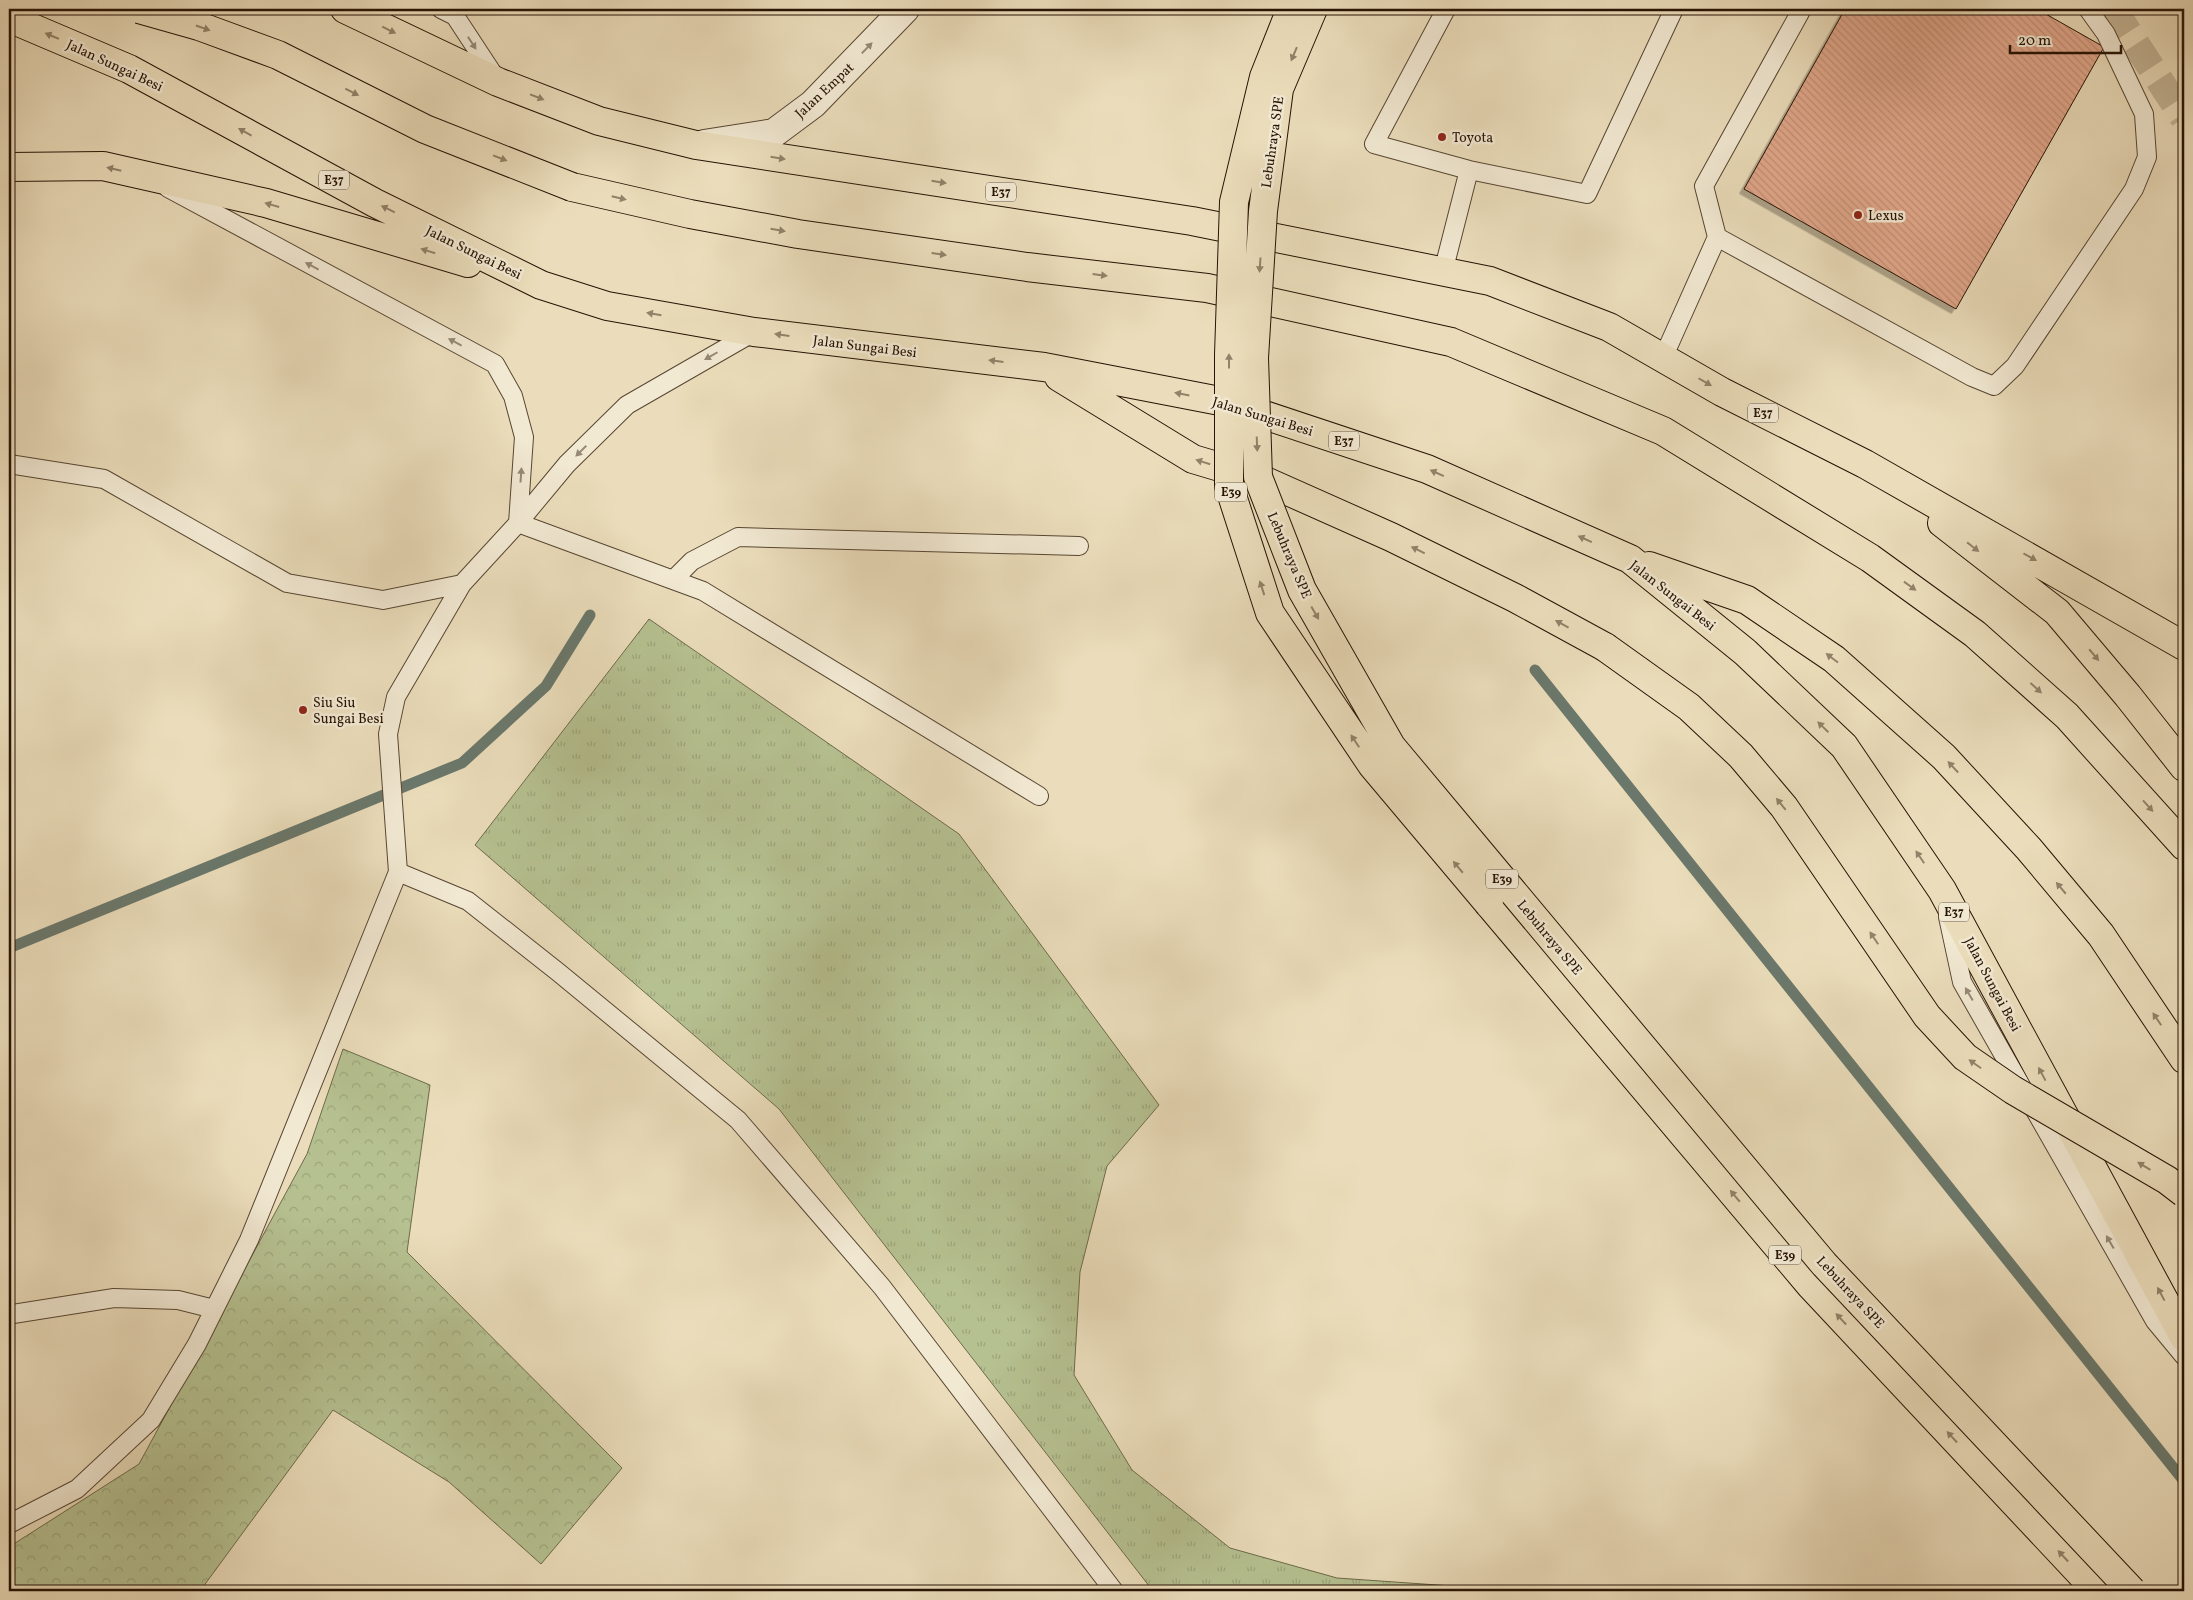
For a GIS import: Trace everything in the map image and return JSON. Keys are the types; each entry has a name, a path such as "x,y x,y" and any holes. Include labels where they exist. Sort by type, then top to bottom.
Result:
{"main road":[{"path":"139,9 199,26 278,56 425,129 572,187 690,214 798,234 1027,267 1207,288 1451,342 1663,431 1870,558 1975,634 2067,716 2184,846"},
{"name":"E37","path":"345,9 498,82 599,121 696,145 1192,221 1490,281 1609,327 1722,392 1866,464 2057,612 2128,696 2184,767"},
{"name":"Lebuhraya SPE","path":"1291,9 1264,77 1234,202 1229,345 1229,486 1270,613 1372,765 1804,1279 2097,1591"},
{"name":"Lebuhraya SPE","path":"1313,9 1279,89 1263,211 1254,358 1258,477 1302,590 1391,746 1824,1264 2132,1591"},
{"name":"Jalan Sungai Besi","path":"9,18 129,69 375,203 541,285 607,306 754,332 1044,367 1234,405 1427,469 1630,559 1745,652 1844,746 1942,890 2184,1337"},
{"path":"9,167 103,166 266,203 541,285"},
{"path":"1044,367 1193,459 1263,480 1320,504 1515,598 1605,647 1689,708 1741,756 1784,807 1927,1016 1965,1057 2014,1090 2167,1180 2184,1193"},
{"path":"1866,464 2184,646"},
{"path":"1630,559 1747,600 1834,659 1944,757 2029,850 2101,935 2184,1059"}],"street":[{"name":"Jalan Empat","path":"696,145 774,133 813,104 905,9"}],"lane":[{"path":"441,9 455,16 498,82"},
{"path":"1446,9 1374,144 1469,170 1587,194 1674,9"},
{"path":"1663,358 1717,238 1704,186 1802,9"},
{"path":"1717,238 1972,377 1994,386 2015,366 2134,189 2147,157 2144,114 2106,34 2088,9"},
{"path":"1443,272 1469,170"},
{"path":"145,176 495,364 513,396 524,436 518,523"},
{"path":"9,1524 77,1489 151,1420 197,1344 249,1240 398,872 388,734 396,697 462,584 518,523 567,464 627,405 754,332"},
{"path":"9,464 104,479 287,583 383,600 462,584"},
{"path":"518,523 702,591 1038,796"},
{"path":"673,580 692,561 738,537 1079,546"},
{"path":"398,872 468,901 558,972 738,1120 882,1287 1114,1591"},
{"path":"1942,890 1962,982 2155,1321 2184,1356"},
{"path":"13,1314 114,1298 178,1300 214,1309"}],"green space":[{"path":"649,619 959,834 1159,1105 1107,1166 1080,1272 1074,1375 1132,1470 1230,1548 1337,1578 1524,1591 1153,1591 779,1109 475,845"},
{"path":"343,1049 430,1085 407,1252 622,1468 541,1564 449,1482 333,1410 200,1591 9,1591 9,1547 139,1464 307,1154"}],"building":[{"path":"1845,9 2037,9 2104,47 1956,309 1744,189"}],"waterway":[{"path":"9,948 462,763 546,686 590,615"},
{"path":"1535,670 2184,1481"}],"tunnel":[{"path":"2113,9 2184,118"}],"place":[{"name":"Toyota","path":"1442,137"},
{"name":"Lexus","path":"1858,215"},
{"name":"Siu Siu Sungai Besi","path":"303,710"}]}
